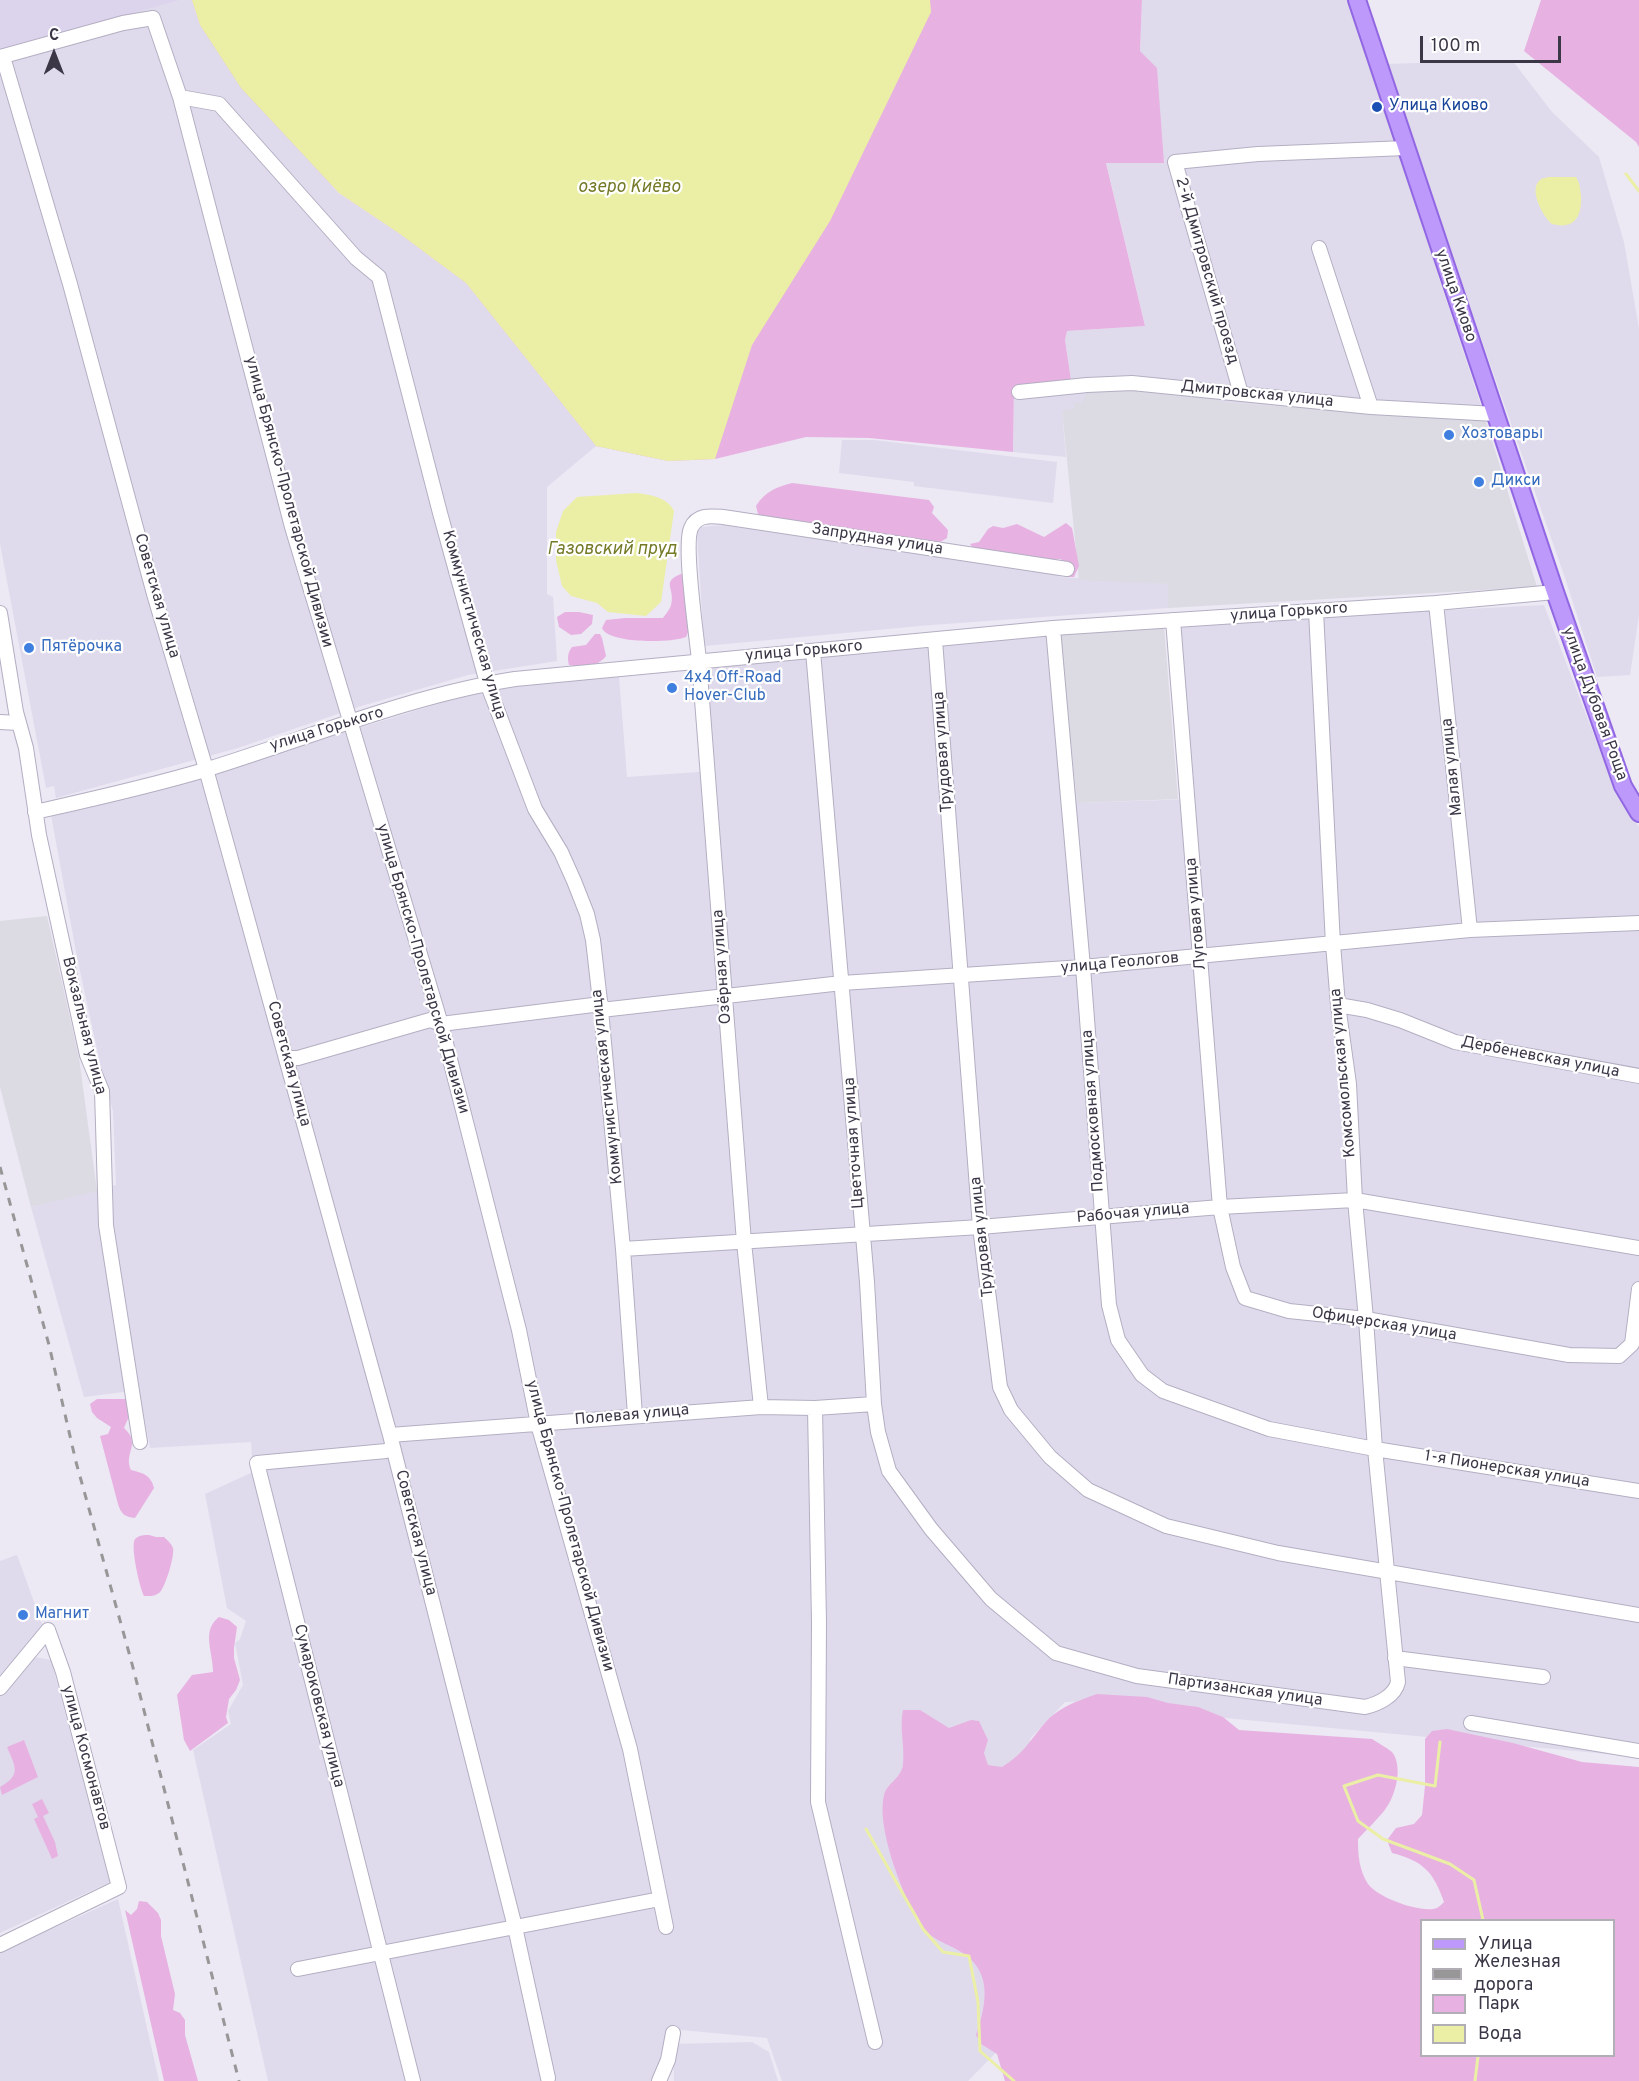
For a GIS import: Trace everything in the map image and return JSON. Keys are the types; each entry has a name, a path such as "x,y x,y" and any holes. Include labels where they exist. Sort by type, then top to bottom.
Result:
{"main road":[{"name":"улица Киово","path":"1357,0 1555,592"},
{"name":"улица Дубовая Роща","path":"1555,592 1623,786 1639,813"}],"street":[{"name":"улица Брянско-Пролетарской Дивизии","path":"1,57 123,23 153,18 180,97 292,527 441,1024 519,1330 538,1424 630,1749 666,1927"},
{"name":"Советская улица","path":"1,57 69,284 154,594 287,1058 392,1441 515,1927 548,2078"},
{"name":"Коммунистическая улица","path":"180,97 219,104 356,258 379,277 487,683 535,809 561,852 587,914 593,940 623,1249 635,1415"},
{"name":"2-й Дмитровский проезд","path":"1241,393 1175,162 1258,154 1406,148"},
{"path":"1318,248 1371,407"},
{"name":"Дмитровская улица","path":"1019,392 1132,383 1371,407 1495,414"},
{"name":"Запрудная улица","path":"691,528 700,518 709,515 1067,568"},
{"name":"Озёрная улица","path":"691,528 689,553 744,1242 761,1407"},
{"name":"улица Горького","path":"35,812 206,769 351,722 487,683 567,673 1053,628 1436,603 1555,592"},
{"name":"Малая улица","path":"1436,603 1470,930"},
{"name":"Комсомольская улица","path":"1316,611 1333,944 1338,1005 1349,1084 1355,1200 1386,1570"},
{"name":"Вокзальная улица","path":"0,613 26,748 35,812 87,1055 102,1091 106,1225 140,1442"},
{"name":"Луговая улица","path":"1173,620 1220,1207"},
{"name":"Подмосковная улица","path":"1053,628 1083,967 1109,1305 1118,1340 1142,1375 1163,1391 1269,1429 1375,1449"},
{"name":"Трудовая улица","path":"935,640 980,1227 1000,1387 1011,1410 1050,1457 1088,1490 1166,1526 1278,1553 1386,1570"},
{"name":"Цветочная улица","path":"813,651 878,1431 889,1471 931,1529 991,1599"},
{"path":"0,722 20,723"},
{"name":"улица Геологов","path":"287,1058 298,1058 430,1020 441,1024 842,983 1083,967 1470,930 1639,923"},
{"name":"Дербеневская улица","path":"1338,1005 1367,1010 1400,1020 1455,1042 1639,1076"},
{"name":"Рабочая улица","path":"623,1249 980,1227 1220,1207 1355,1200 1639,1248"},
{"name":"Офицерская улица","path":"1220,1207 1233,1267 1245,1298 1289,1311 1366,1319 1569,1355 1618,1356 1635,1349"},
{"path":"1635,1349 1639,1289"},
{"name":"Полевая улица","path":"392,1441 635,1415 761,1407 815,1408 874,1404"},
{"path":"815,1408 819,1622 818,1802 875,2042"},
{"name":"Сумароковская улица","path":"392,1441 386,1451 257,1463 413,2081"},
{"name":"1-я Пионерская улица","path":"1375,1449 1639,1491"},
{"path":"1386,1570 1639,1615"},
{"name":"Партизанская улица","path":"991,1599 1056,1653 1137,1676 1365,1707 1373,1705 1395,1690 1398,1682 1386,1570"},
{"name":"улица Космонавтов","path":"0,1688 48,1630 63,1671 119,1887 0,1945"},
{"path":"1395,1659 1543,1677"},
{"path":"1471,1723 1639,1751"},
{"path":"298,1970 660,1899"},
{"path":"659,2081 668,2060 673,2033"}],"shaded area":[{"path":"0,0 192,0 200,25 338,193 400,234 466,283 596,446 547,487 547,594 553,597 557,661 468,675 358,707 238,748 56,798 54,786 46,788 0,544"},
{"path":"0,0 179,0 0,51"},
{"path":"1142,0 1348,0 1486,421 1221,402 1215,397 1082,402 1074,409 1062,410 1066,457 1013,452 1014,386 1071,380 1065,340 1067,331 1145,326 1106,162 1164,163 1140,51"},
{"path":"1512,60 1552,112 1599,157 1624,242 1639,329 1639,615 1630,675 1597,677 1564,575 1385,64"},
{"path":"1100,387 1215,397 1222,402 1486,421 1537,587 1168,608 1168,584 1079,580 1062,410 1074,409 1074,403 1082,402 1089,390"},
{"path":"842,440 874,440 1057,462 1053,503 914,486 914,482 839,473"},
{"path":"723,525 1053,573 1061,577 1168,584 1168,608 931,625 704,646 697,532 701,527"},
{"path":"1544,605 1615,790 1639,827 1639,1757 1130,1709 1091,1701 1065,1702 1030,1739 1033,1751 1031,2017 968,2081 782,2081 767,2038 671,2029 657,2081 268,2081 193,1750 231,1724 228,1711 243,1685 235,1643 240,1639 246,1621 227,1608 205,1494 253,1472 251,1442 150,1448 139,1390 84,1397 31,1207 116,1185 113,1111 77,957 51,815 213,773 479,691 543,681 619,677 627,777 713,771 704,669 1060,634 1077,803 1194,799 1181,627 1293,618"},
{"path":"1164,627 1178,799 1077,803 1060,634"},
{"path":"47,916 79,1058 97,1191 31,1207 0,1087 0,921"},
{"path":"17,1555 43,1627 0,1675 0,1561"},
{"path":"35,1657 51,1660 110,1882 0,1933 0,1694"},
{"path":"118,1899 159,2081 0,2081 0,1952"},
{"path":"752,2042 769,2052 778,2081 674,2081 673,2044"}],"green space":[{"name":"озеро Киёво","path":"192,0 1142,0 1140,51 1157,68 1164,163 1106,163 1145,326 1067,331 1065,340 1071,380 1014,386 1013,452 869,438 806,437 715,459 668,461 596,446 466,283 400,234 339,193 241,88 200,25"},
{"path":"1541,0 1639,0 1639,147 1636,142 1524,51"},
{"path":"792,483 929,500 934,507 932,513 948,530 947,538 937,544 759,518 756,506 763,497 776,488"},
{"path":"1066,523 1072,528 1079,566 1074,577 1067,577 1061,559 1041,560 974,549 970,544 979,542 993,526 1003,528 1017,524 1044,537"},
{"path":"685,574 690,628 686,637 641,641 616,637 602,628 606,620 663,618 671,605 671,580"},
{"path":"565,612 593,615 592,624 581,634 571,635 559,627 557,617"},
{"path":"595,634 600,634 602,638 606,656 603,660 589,666 569,665 568,655 572,647 586,645"},
{"path":"97,1399 126,1399 130,1406 130,1413 124,1428 132,1439 129,1464 131,1470 149,1477 154,1488 135,1518 124,1514 118,1504 100,1436 108,1434 111,1427 92,1412 90,1404"},
{"path":"149,1535 164,1537 173,1548 173,1552 169,1572 161,1590 155,1595 144,1596 136,1568 134,1543 138,1537"},
{"path":"219,1617 229,1620 237,1627 234,1658 240,1680 229,1699 226,1717 228,1723 190,1751 184,1740 177,1695 192,1675 213,1672 209,1635 210,1629"},
{"path":"1097,1694 1147,1697 1168,1703 1198,1707 1223,1717 1239,1730 1372,1739 1392,1752 1396,1758 1398,1774 1395,1791 1388,1805 1358,1839 1363,1873 1368,1884 1380,1894 1421,1909 1437,1908 1444,1902 1436,1883 1420,1864 1392,1853 1387,1840 1396,1828 1414,1824 1422,1815 1425,1786 1425,1739 1432,1731 1447,1729 1513,1743 1582,1762 1639,1767 1639,2081 1005,2081 997,2054 981,2044 976,2035 985,1997 981,1975 976,1965 967,1956 923,1929 897,1875 884,1823 882,1808 884,1795 902,1769 903,1710 920,1710 949,1728 971,1720 979,1721 988,1740 984,1753 988,1765 1002,1767 1021,1752 1050,1718 1069,1705"},
{"path":"24,1740 38,1777 2,1795 0,1787 12,1778 15,1770 7,1747"},
{"path":"42,1799 49,1813 43,1816 55,1842 58,1856 52,1859 34,1819 38,1817 32,1804"},
{"path":"139,1901 147,1902 158,1913 161,1920 161,1936 175,1994 173,2010 180,2013 185,2020 185,2035 198,2081 164,2081 125,1910 131,1915 137,1909"}],"water":[{"name":"озеро Киёво","path":"192,0 930,0 931,12 830,221 752,345 715,459 668,461 596,446 466,283 400,234 339,193 241,88 200,25"},
{"path":"1576,177 1577,179 1581,203 1576,220 1572,223 1552,224 1538,203 1537,184 1541,179"},
{"name":"Газовский пруд","path":"637,493 663,500 674,511 661,602 646,616 608,612 597,603 571,596 562,586 556,560 556,532 563,511 577,497"}],"waterway":[{"path":"1626,174 1639,191"},
{"path":"1440,1742 1435,1786 1378,1775 1344,1786 1358,1821 1383,1839 1450,1864 1474,1880 1483,1919"},
{"path":"866,1829 923,1929 943,1952 969,1956 978,2002 980,2051 1014,2081"},
{"path":"1475,2081 1478,2057"}],"railway":[{"path":"0,1167 49,1345 76,1462 131,1660 239,2081"}],"place":[{"name":"Улица Киово","path":"1377,107"},
{"name":"Хозтовары","path":"1449,435"},
{"name":"Дикси","path":"1479,482"},
{"name":"Пятёрочка","path":"29,648"},
{"name":"4x4 Off-Road Hover-Club","path":"672,688"},
{"name":"Магнит","path":"23,1615"}]}
